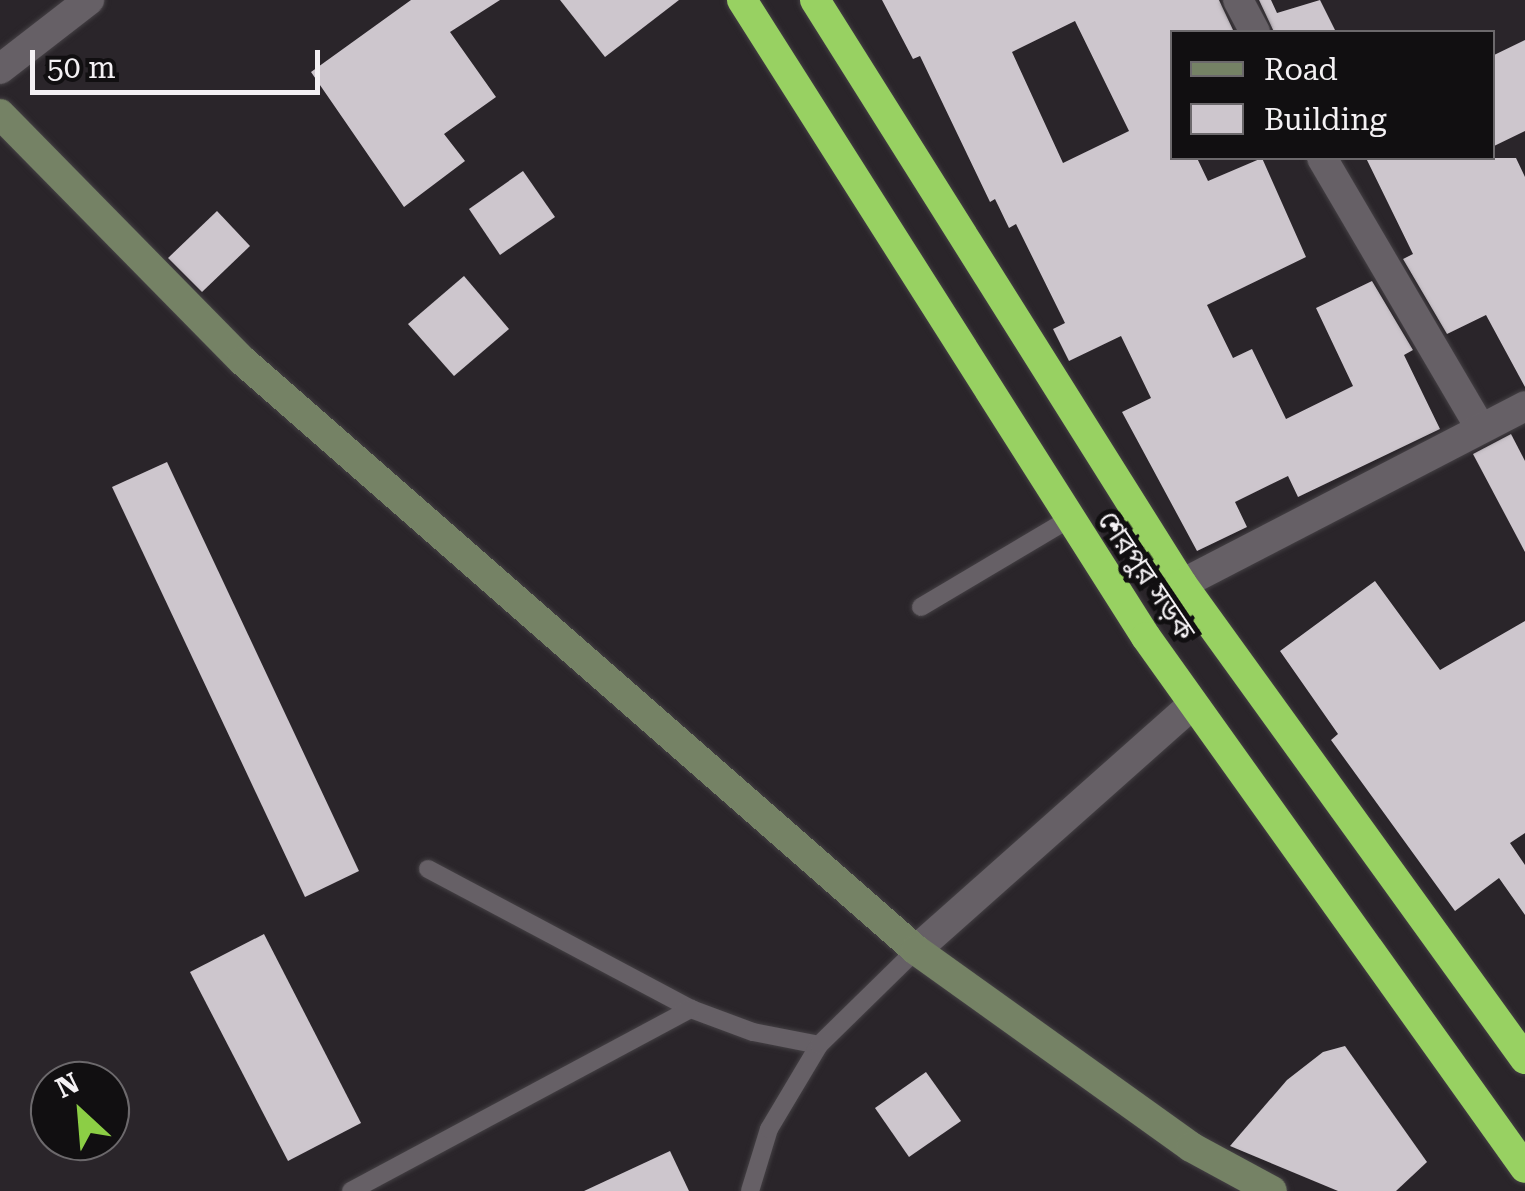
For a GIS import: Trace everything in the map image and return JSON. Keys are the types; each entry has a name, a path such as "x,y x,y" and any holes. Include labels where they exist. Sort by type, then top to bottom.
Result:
{"highway":[{"name":"শেরপুর সড়ক","path":"742,0 1069,519 1193,704 1525,1168"},
{"name":"শেরপুর সড়ক","path":"815,0 1182,584 1525,1059"}],"street":[{"path":"0,68 89,0"},
{"path":"1238,0 1255,30"},
{"path":"0,114 243,361 916,950 1191,1148 1272,1191"},
{"path":"1323,160 1479,426"},
{"path":"1182,584 1479,426 1525,406"},
{"path":"916,950 1193,704"}],"lane":[{"path":"921,606 1069,519"},
{"path":"428,869 690,1008 753,1032 818,1045"},
{"path":"750,1191 769,1129 818,1045 916,950"},
{"path":"351,1191 690,1008"}],"building":[{"path":"411,0 500,0 450,32 496,97 444,134 465,161 404,207 311,72"},
{"path":"560,0 679,0 605,57"},
{"path":"882,0 1219,0 1233,30 1170,30 1170,160 1198,160 1208,181 1263,160 1306,257 1207,305 1233,358 1252,349 1286,419 1353,386 1316,308 1372,281 1413,350 1404,355 1440,429 1298,497 1288,476 1235,502 1247,527 1197,551 1122,412 1151,398 1121,336 1069,361 1053,329 1065,323 1016,224 1009,228 995,199 990,202 920,56 913,59","holes":["1075,21 1129,131 1063,163 1012,52"]},
{"path":"1259,0 1271,0 1277,13 1320,0 1335,30 1273,30"},
{"path":"1525,40 1525,131 1495,146 1495,55"},
{"path":"1516,158 1525,177 1525,387 1486,315 1447,334 1403,259 1413,254 1367,160"},
{"path":"523,171 555,217 500,255 469,209"},
{"path":"217,211 250,246 202,292 168,258"},
{"path":"464,276 509,329 454,376 408,324"},
{"path":"1511,434 1525,461 1525,552 1473,454"},
{"path":"167,462 359,871 305,897 112,487"},
{"path":"1375,581 1440,670 1525,621 1525,833 1510,843 1525,865 1525,915 1499,878 1455,911 1331,740 1338,734 1280,651"},
{"path":"264,934 361,1123 288,1161 190,972"},
{"path":"1345,1046 1427,1162 1396,1191 1338,1191 1230,1146 1287,1080 1323,1052"},
{"path":"926,1072 961,1121 909,1157 875,1108"},
{"path":"670,1151 689,1191 584,1191"}]}
